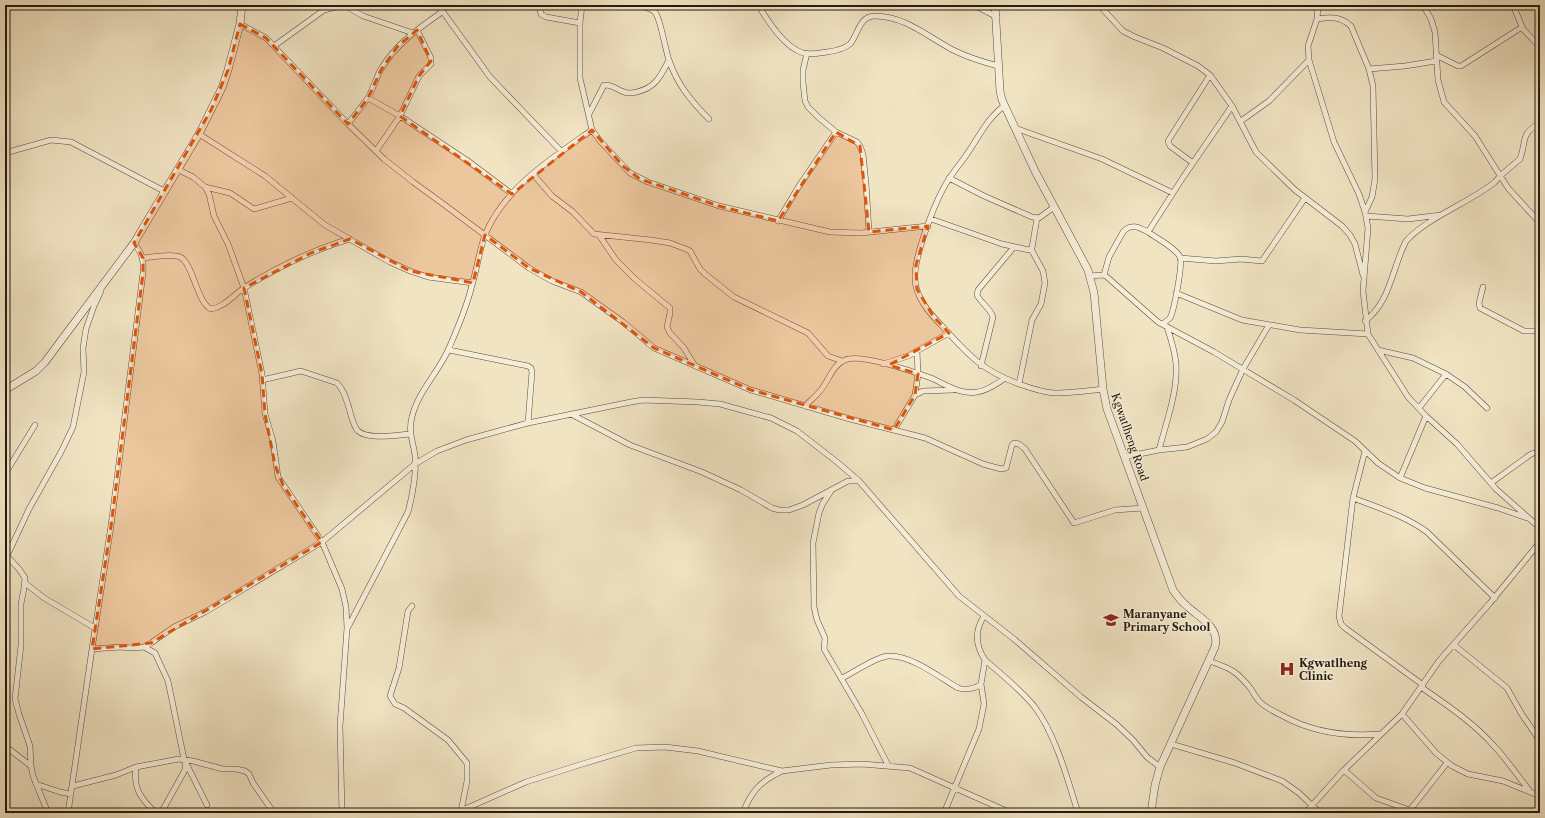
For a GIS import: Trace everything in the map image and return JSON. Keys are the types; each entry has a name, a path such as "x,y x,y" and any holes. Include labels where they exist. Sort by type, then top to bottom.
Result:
{"street":[{"path":"5,390 36,371 45,362 134,243 199,134 222,88 240,24 242,5"},
{"path":"274,46 324,10 344,5 363,16 415,31 431,61 431,64 419,76 400,116 376,151"},
{"path":"438,5 490,77 561,151"},
{"path":"538,5 541,14 546,17 580,23"},
{"path":"582,5 580,23 580,78 592,130 630,173 640,179 719,206 830,232 869,232 928,226"},
{"path":"634,5 650,8 657,16 669,60 683,90 692,102 709,119"},
{"path":"758,5 767,20 780,36 796,49 807,54 846,47 854,39 860,25 870,17 875,16 901,22 920,30 953,50 976,60 998,66"},
{"path":"974,5 997,17"},
{"name":"Kgwatlheng Road","path":"995,5 997,17 1000,91 1004,106 1089,276 1094,293 1103,389 1107,408 1173,590 1179,599 1208,623 1217,638 1209,661 1160,767 1155,785 1151,813"},
{"path":"1318,5 1317,19 1308,46 1309,60 1337,151 1359,194 1366,214 1368,228 1363,291 1368,334 1408,397 1426,416 1457,444 1491,483 1540,528"},
{"path":"1423,5 1431,19 1435,32 1438,80 1444,102 1475,136 1508,188 1540,223"},
{"path":"1513,5 1522,27 1540,47"},
{"path":"1102,6 1123,31 1163,48 1198,66 1210,75 1241,121 1256,152 1304,198 1342,226 1350,235 1355,244 1363,277"},
{"path":"348,124 368,98 381,70 397,47 415,31 442,12"},
{"path":"1317,19 1332,17 1346,21 1351,26 1370,69 1373,86 1376,156 1375,179 1372,197 1366,214"},
{"path":"240,24 266,38 348,124 376,151 413,182 529,268 552,281 581,292 624,322 654,348 750,390 925,438 983,464 1004,470 1006,468 1012,445 1014,443 1020,444 1025,449 1074,523 1115,510 1144,508"},
{"path":"1436,55 1460,66 1522,27"},
{"path":"807,54 803,70 805,102 818,117 836,132 856,142 860,146 863,154 869,232"},
{"path":"589,114 604,85 610,85 626,93 633,93 649,88 660,77 669,60"},
{"path":"1241,121 1269,100 1309,60"},
{"path":"1370,69 1405,66 1436,61"},
{"path":"1193,163 1170,146 1168,141 1210,75"},
{"path":"368,98 400,116 468,161 512,194"},
{"path":"1004,106 992,117 943,188 919,252 916,265 916,289 932,316 948,333 981,366 1004,379 1040,391 1053,393 1103,389"},
{"path":"1148,232 1232,106"},
{"path":"1366,321 1379,307 1392,280 1406,241 1442,215 1491,186 1520,159 1526,134 1540,123"},
{"path":"1015,128 1102,159 1173,193"},
{"path":"347,628 408,512 411,502 415,464 410,434 412,417 420,396 433,378 449,350 465,310 485,235 512,194 561,151 592,130"},
{"path":"778,221 799,186 836,132"},
{"path":"199,134 252,167 325,225 350,239 410,271 428,277 473,283"},
{"path":"5,153 50,140 71,142 164,192"},
{"path":"177,169 193,177 205,187 209,194 214,216 228,244 244,288 262,380 265,414 273,441 278,477 322,542 342,589 346,607 347,628 340,726 342,813"},
{"path":"533,174 552,196 572,212 589,231 599,235 614,235 651,240 670,244 690,251 700,269 734,297 808,333 828,356 842,362"},
{"path":"949,178 984,196 1037,218"},
{"path":"205,187 235,196 254,209 292,198"},
{"path":"1180,258 1216,260 1241,259 1262,261 1304,198"},
{"path":"1019,384 1032,320 1041,304 1045,283 1043,271 1031,249 1037,218 1054,207"},
{"path":"1366,214 1408,219 1442,215"},
{"path":"931,218 1002,244 1031,249"},
{"path":"1104,276 1109,257 1126,229 1132,226 1142,228 1177,252 1180,258 1176,293 1169,318 1165,326 1174,350 1176,378 1159,450"},
{"path":"599,235 616,260 635,279 670,308 667,327 670,333 684,348 695,366"},
{"path":"143,258 165,256 181,257 184,259 205,306 211,309 220,307 244,288 297,260 350,239"},
{"path":"68,813 111,526 143,273 143,258 140,250 134,243"},
{"path":"981,366 993,317 992,313 980,301 977,295 978,290 1014,247"},
{"path":"1089,276 1104,276 1112,280 1136,304 1165,326 1266,382 1355,441 1378,463 1400,478 1425,488 1498,508 1530,519"},
{"path":"48,813 36,784 31,766 30,746 19,714 16,700 21,645 21,604 25,578 6,555 73,428 84,372 83,348 86,329 94,306 106,280"},
{"path":"1483,287 1479,303 1480,308 1524,331 1540,331"},
{"path":"1176,293 1233,318 1300,330 1368,334"},
{"path":"1125,457 1159,450 1192,446 1207,439 1216,432 1222,422 1229,400 1243,370 1269,325"},
{"path":"883,364 917,352 948,333"},
{"path":"449,350 528,366 531,368 532,372 528,423"},
{"path":"1378,350 1413,358 1446,374 1465,387 1487,408"},
{"path":"894,430 915,395 918,374 917,352"},
{"path":"805,406 820,391 836,367 842,362 853,358 883,364 918,374 957,390"},
{"path":"262,380 301,371 338,383 345,394 353,422 358,431 367,436 410,434"},
{"path":"1419,408 1446,374"},
{"path":"915,395 923,391 957,390 976,392 989,388 1004,379"},
{"path":"92,649 144,647 151,644 174,627 205,612 322,542 415,464 437,451 466,440 528,423 643,400 720,404 783,423 797,431 837,462 859,481 928,558 954,591 1081,697 1116,724 1133,740 1146,757 1160,767"},
{"path":"571,414 630,445 702,472 741,490 772,508 779,510 789,510 803,505 848,481 859,481"},
{"path":"1400,478 1426,416"},
{"path":"5,474 34,425"},
{"path":"1365,451 1353,498 1339,616 1340,621 1345,628 1457,712 1485,737 1496,748 1530,791"},
{"path":"1491,483 1531,454 1540,451"},
{"path":"833,489 823,503 815,527 812,549 812,587 814,607 817,620 825,638 824,649 862,714 888,765"},
{"path":"1353,498 1384,510 1421,528 1495,598"},
{"path":"1305,813 1344,770 1402,714 1439,661 1495,598 1540,542"},
{"path":"25,583 44,598 95,628"},
{"path":"412,606 408,611 399,668 390,696 395,704 404,708 448,740 467,763 467,781 459,812"},
{"path":"984,616 977,631 978,645 985,660 1028,700 1041,717 1056,748 1078,813"},
{"path":"1454,645 1507,688 1521,713 1540,741"},
{"path":"144,647 155,653 168,682 184,759 185,770 161,813"},
{"path":"842,678 872,662 889,656 914,662 960,689 979,686 981,684"},
{"path":"944,813 979,729 984,704 981,684 985,660"},
{"path":"1209,661 1227,667 1237,673 1256,698 1263,704 1300,725 1320,731 1342,735 1362,736 1381,734"},
{"path":"1402,714 1436,753 1447,763 1460,771 1504,781 1540,796"},
{"path":"1171,744 1215,756 1275,778 1288,785 1320,813"},
{"path":"5,746 31,766"},
{"path":"459,812 526,782 636,748 666,747 698,751 782,771 831,765 862,764 910,768 1011,813"},
{"path":"184,759 206,805"},
{"path":"73,786 116,775 136,767 158,762 184,759 210,767 245,771 249,774 253,783 274,813"},
{"path":"1410,810 1447,763"},
{"path":"136,767 134,776 136,787 142,798 156,813"},
{"path":"1344,770 1376,798 1418,813"},
{"path":"743,813 753,792 767,779 782,771"},
{"path":"36,784 71,794"}],"highlighted area":[{"path":"240,24 266,38 348,124 368,98 381,70 397,47 417,30 431,61 419,76 400,116 512,194 592,130 623,166 640,179 719,206 778,221 836,132 860,146 869,232 928,226 916,265 917,289 933,316 949,333 889,365 918,374 915,395 894,430 751,390 654,348 581,292 529,268 485,235 473,283 410,271 350,239 311,253 244,288 262,374 265,414 275,465 283,485 322,542 151,643 92,649 111,526 143,273 143,258 134,243 211,110 228,70"}],"place":[{"name":"Maranyane Primary School","path":"1111,620"},
{"name":"Kgwatlheng Clinic","path":"1287,669"}]}
